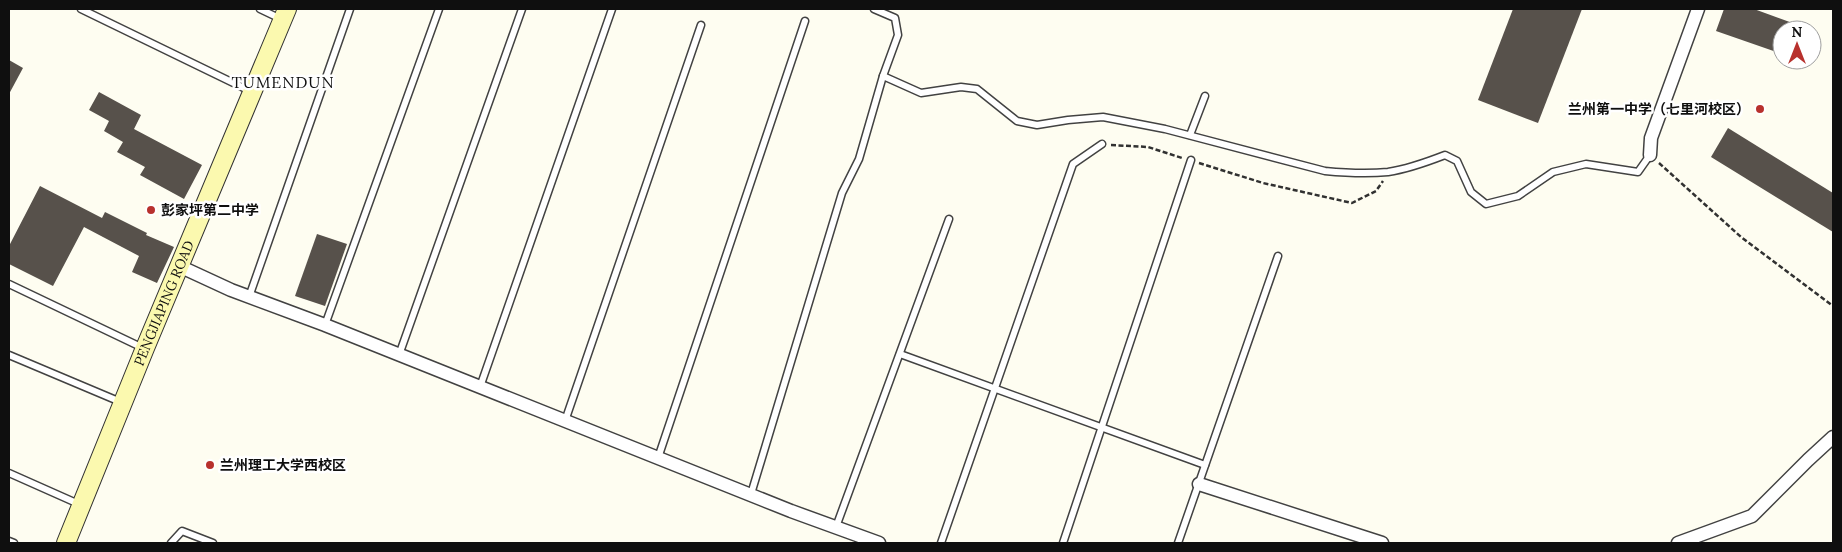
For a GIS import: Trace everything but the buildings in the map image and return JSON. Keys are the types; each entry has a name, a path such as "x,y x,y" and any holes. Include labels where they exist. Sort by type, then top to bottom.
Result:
{"street":[{"path":"1650,155 1651,138 1698,9"},
{"name":"PENGJIAPING ROAD","path":"66,543 284,14"},
{"path":"179,266 249,297 836,528 879,543"},
{"path":"1678,543 1752,516 1833,437"},
{"path":"1199,484 1382,543"}],"lane":[{"path":"81,9 252,92"},
{"path":"260,9 284,14"},
{"path":"249,297 350,9"},
{"path":"325,326 439,9"},
{"path":"400,355 522,9"},
{"path":"480,387 612,9"},
{"path":"750,494 842,193 859,159 883,76 898,35 895,18 874,9"},
{"path":"658,458 805,21"},
{"path":"565,421 701,25"},
{"path":"883,76 921,93 961,87 977,89 1017,121 1037,125 1103,117 1190,135 1325,171 1351,173 1389,172 1445,155 1457,161 1471,192 1486,204 1518,196 1552,172 1586,164 1638,172 1650,155"},
{"path":"1190,135 1205,96"},
{"path":"941,543 1074,164 1102,144"},
{"path":"1063,543 1190,160"},
{"path":"836,528 949,219"},
{"path":"1178,543 1278,256"},
{"path":"9,284 145,348"},
{"path":"9,354 123,402"},
{"path":"900,354 1205,465"},
{"path":"9,474 81,506"},
{"path":"171,543 182,530 212,543"},
{"path":"9,541 14,543"}],"path":[{"path":"1102,144 1148,147 1263,183 1352,203 1376,191 1389,172"},
{"path":"1650,155 1741,237 1833,306"}],"place":[{"name":"兰州第一中学（七里河校区）","path":"1760,109"},
{"name":"彭家坪第二中学","path":"151,210"},
{"name":"兰州理工大学西校区","path":"210,465"}],"district":[{"name":"TUMENDUN","path":"283,82"}]}
